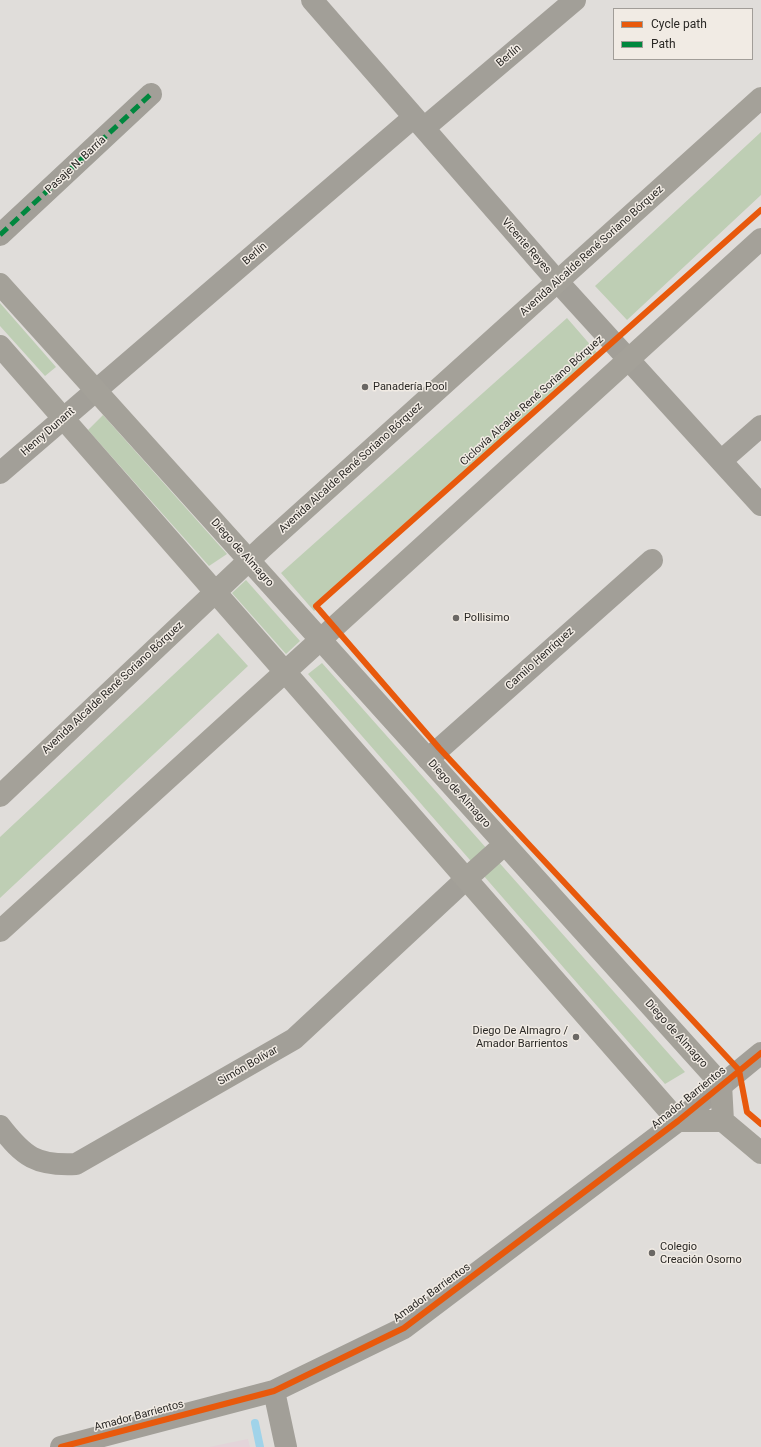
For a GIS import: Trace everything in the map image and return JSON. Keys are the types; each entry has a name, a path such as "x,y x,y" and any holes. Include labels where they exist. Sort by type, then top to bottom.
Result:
{"main road":[{"name":"Avenida Alcalde René Soriano Bórquez","path":"0,796 249,560 761,98"},
{"path":"0,931 320,638 761,239"},
{"name":"Diego de Almagro","path":"0,284 721,1084"},
{"path":"0,346 678,1121 723,1121 761,1154"},
{"path":"466,879 505,844"},
{"path":"721,1084 723,1121"}],"street":[{"name":"Vicente Reyes","path":"312,0 558,282 761,505"},
{"name":"Berlín","path":"96,391 419,122 575,0"},
{"name":"Pasaje N. Barría","path":"0,235 151,94"},
{"name":"Henry Dunant","path":"0,473 96,391"},
{"path":"721,461 761,426"},
{"name":"Camilo Henríquez","path":"428,759 652,560"},
{"name":"Simón Bolívar","path":"0,1126 16,1148 30,1157 45,1163 61,1165 76,1164 294,1039 466,879"},
{"name":"Amador Barrientos","path":"66,1446 274,1392 404,1328 678,1121 721,1084 761,1053"},
{"path":"274,1392 286,1447"}],"shaded area":[{"path":"248,1439 250,1447 209,1447"}],"green space":[{"path":"761,132 761,195 627,320 595,286"},
{"path":"0,303 56,367 45,376 0,326"},
{"path":"567,318 600,356 314,611 281,573"},
{"path":"103,415 227,554 209,566 88,430"},
{"path":"246,580 300,641 286,654 232,593"},
{"path":"218,633 248,666 0,898 0,837"},
{"path":"322,663 685,1072 665,1084 308,674"}],"waterway":[{"path":"255,1423 260,1447"}],"marked path":[{"path":"0,235 151,94"}],"cycle path":[{"name":"Ciclovía Alcalde René Soriano Bórquez","path":"761,210 316,606 439,748 739,1070 747,1112 761,1124"},
{"path":"61,1447 274,1391 404,1328 678,1121 761,1053"}],"place":[{"name":"Panadería Pool","path":"365,387"},
{"name":"Pollisimo","path":"456,618"},
{"name":"Diego De Almagro / Amador Barrientos","path":"576,1037"},
{"name":"Colegio Creación Osorno","path":"652,1253"}]}
